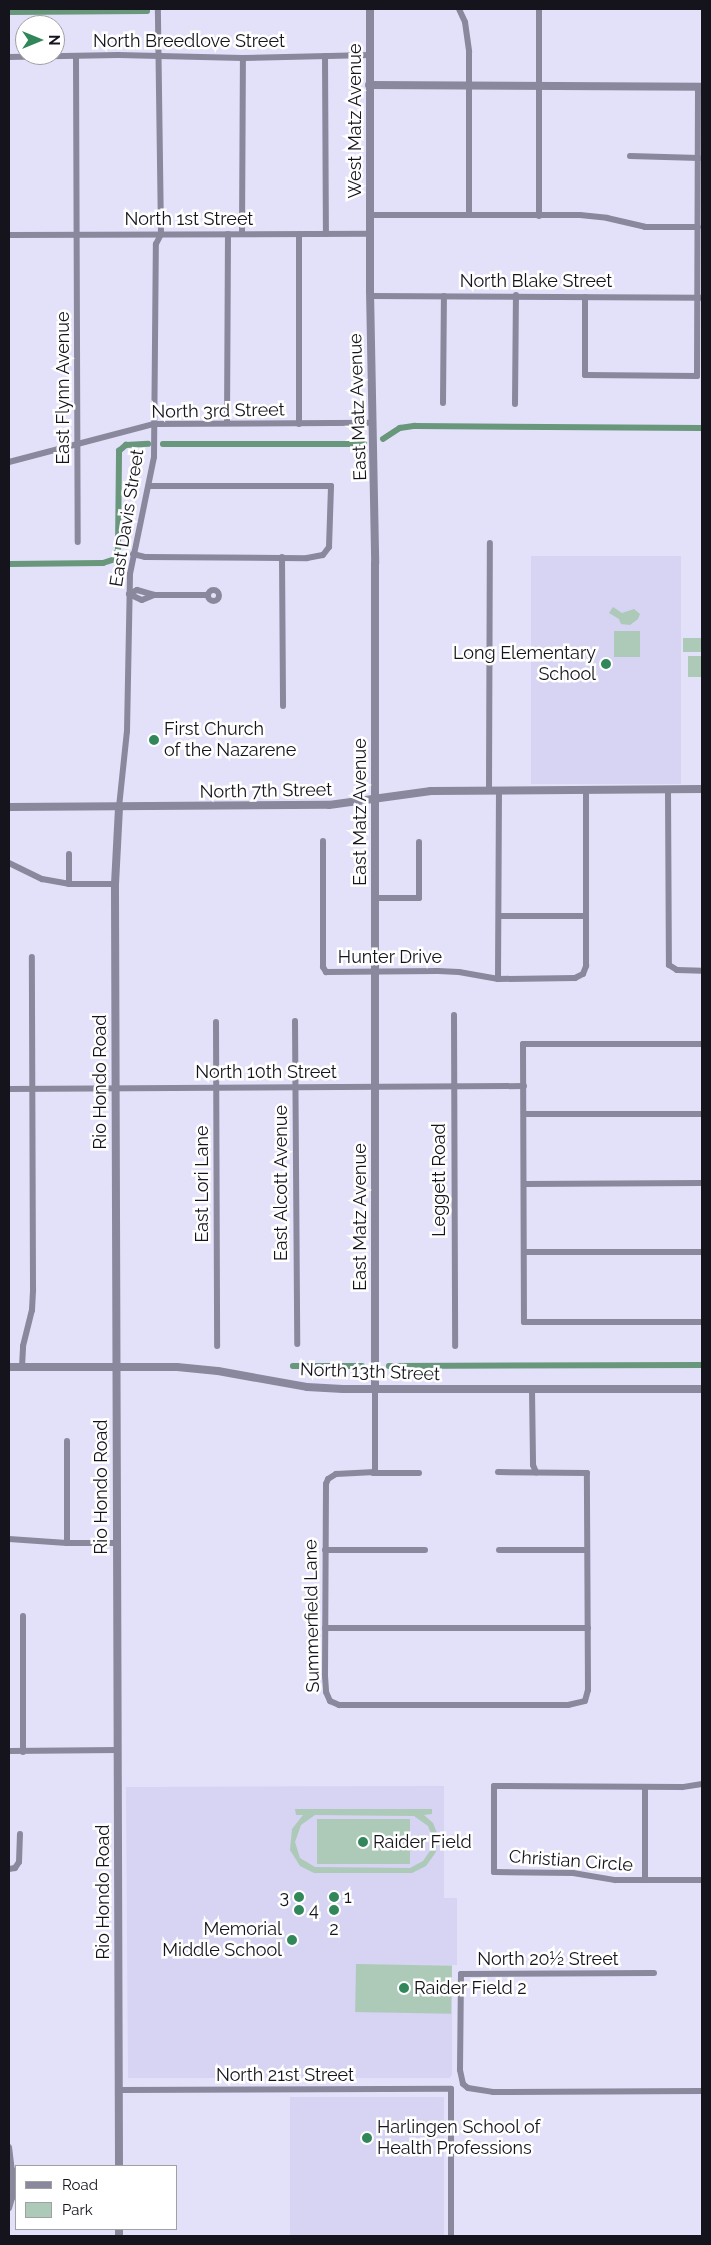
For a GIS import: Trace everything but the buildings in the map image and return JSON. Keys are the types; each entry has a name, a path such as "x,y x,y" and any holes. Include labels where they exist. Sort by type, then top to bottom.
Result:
{"street":[{"name":"East Davis Street","path":"119,807 127,731 129,594 133,554 150,486 154,457 156,244 161,234 158,9"},
{"name":"West Matz Avenue","path":"370,9 370,234"},
{"path":"459,9 467,29 469,214"},
{"path":"539,9 539,216"},
{"name":"North Breedlove Street","path":"9,57 242,58 370,55"},
{"name":"East Flynn Avenue","path":"76,56 78,542"},
{"path":"325,56 326,234"},
{"path":"242,58 242,234"},
{"path":"369,86 700,87 698,227 700,298 697,376 585,375 585,296"},
{"path":"630,156 699,158"},
{"path":"370,215 594,216 644,227 698,227"},
{"path":"227,423 228,234"},
{"path":"299,234 299,424"},
{"name":"North 1st Street","path":"9,235 370,234"},
{"name":"East Matz Avenue","path":"370,234 372,423 375,487 375,1390"},
{"path":"515,404 516,295"},
{"name":"North Blake Street","path":"370,296 516,295 700,298"},
{"path":"443,403 444,296"},
{"name":"North 3rd Street","path":"9,462 78,446 154,424 372,423"},
{"path":"133,554 145,557 313,558 326,552 331,535 331,486 150,486"},
{"path":"489,790 490,542"},
{"path":"282,557 283,706"},
{"path":"129,594 142,600 154,596 207,595"},
{"path":"498,979 500,916 499,790"},
{"path":"500,916 586,916 586,790"},
{"path":"668,790 669,965 677,970 702,971"},
{"name":"North 7th Street","path":"9,806 330,805 375,800 425,791 702,790"},
{"name":"Rio Hondo Road","path":"119,807 115,884 119,2165"},
{"name":"Hunter Drive","path":"323,841 324,970 329,973 455,972 498,979 575,978 583,974 586,966 586,916"},
{"path":"375,898 419,898 419,842"},
{"path":"69,854 69,884"},
{"path":"9,863 42,879 69,884 115,884"},
{"path":"22,1367 23,1346 32,1310 33,1289 32,957"},
{"name":"Leggett Road","path":"454,1014 455,1346"},
{"name":"East Alcott Avenue","path":"295,1021 297,1344"},
{"name":"East Lori Lane","path":"216,1022 217,1346"},
{"path":"702,1044 523,1044 524,1322 702,1322"},
{"name":"North 10th Street","path":"9,1089 524,1086"},
{"path":"524,1114 702,1114"},
{"path":"525,1184 702,1183"},
{"path":"524,1252 702,1252"},
{"name":"North 13th Street","path":"9,1367 177,1367 218,1371 307,1387 375,1390 702,1389"},
{"path":"375,1390 376,1467 373,1473 419,1473"},
{"path":"532,1390 533,1466 536,1472"},
{"path":"67,1441 67,1543"},
{"path":"325,1628 588,1628 588,1473 498,1472"},
{"name":"Summerfield Lane","path":"373,1473 336,1474 328,1479 325,1490 326,1692 330,1701 339,1705 582,1703 588,1695 588,1628"},
{"path":"9,1539 67,1543 117,1543"},
{"path":"325,1550 425,1550"},
{"path":"499,1550 587,1550"},
{"path":"23,1616 24,1752"},
{"path":"9,1752 118,1750"},
{"path":"646,1880 646,1787 691,1787 702,1784"},
{"name":"Christian Circle","path":"646,1787 494,1786 494,1872 573,1872 614,1880 702,1880"},
{"path":"9,1869 15,1868 19,1862 20,1834"},
{"name":"North 20½ Street","path":"654,1973 461,1974 460,2070 463,2084 468,2088 493,2092 702,2091"},
{"name":"North 21st Street","path":"118,2090 451,2089 451,2236"},
{"path":"9,2147 14,2171 12,2198 9,2208"}],"shaded area":[{"name":"Long Elementary School","path":"531,556 681,556 681,784 531,784"},
{"name":"Memorial Middle School","path":"444,1786 444,1898 457,1898 457,1965 452,1965 452,2075 450,2078 128,2078 126,1787"},
{"name":"Harlingen School of Health Professions","path":"290,2097 444,2097 444,2236 290,2236"}],"green space":[{"path":"613,607 622,613 634,609 640,614 638,619 630,625 621,624 619,619 609,613"},
{"path":"614,631 640,631 640,657 614,657"},
{"path":"683,638 702,638 702,652 683,652"},
{"path":"688,656 702,656 702,677 688,677"},
{"path":"295,1809 432,1809 432,1814 424,1815 433,1823 437,1833 436,1852 426,1866 412,1873 314,1873 300,1866 290,1850 292,1829 303,1815 296,1815","holes":["315,1815 414,1816 428,1826 432,1836 432,1848 423,1861 410,1868 315,1867 300,1858 295,1842 301,1825"]},
{"name":"Raider Field","path":"317,1819 410,1819 410,1864 317,1864"},
{"name":"Raider Field 2","path":"356,1964 452,1966 451,2014 355,2012"}],"waterway":[{"path":"9,12 147,11"},
{"path":"383,439 400,428 415,426 702,428"},
{"path":"9,564 103,563 115,559 118,550 119,451 126,445 148,444"},
{"path":"163,444 364,444"},
{"path":"389,1366 702,1365"},
{"path":"293,1366 362,1366"}],"place":[{"name":"Long Elementary School","path":"606,664"},
{"name":"First Church of the Nazarene","path":"154,740"},
{"name":"Raider Field","path":"363,1842"},
{"name":"3","path":"299,1897"},
{"name":"1","path":"334,1897"},
{"name":"4","path":"299,1910"},
{"name":"2","path":"334,1910"},
{"name":"Memorial Middle School","path":"292,1940"},
{"name":"Raider Field 2","path":"404,1988"},
{"name":"Harlingen School of Health Professions","path":"367,2138"}]}
